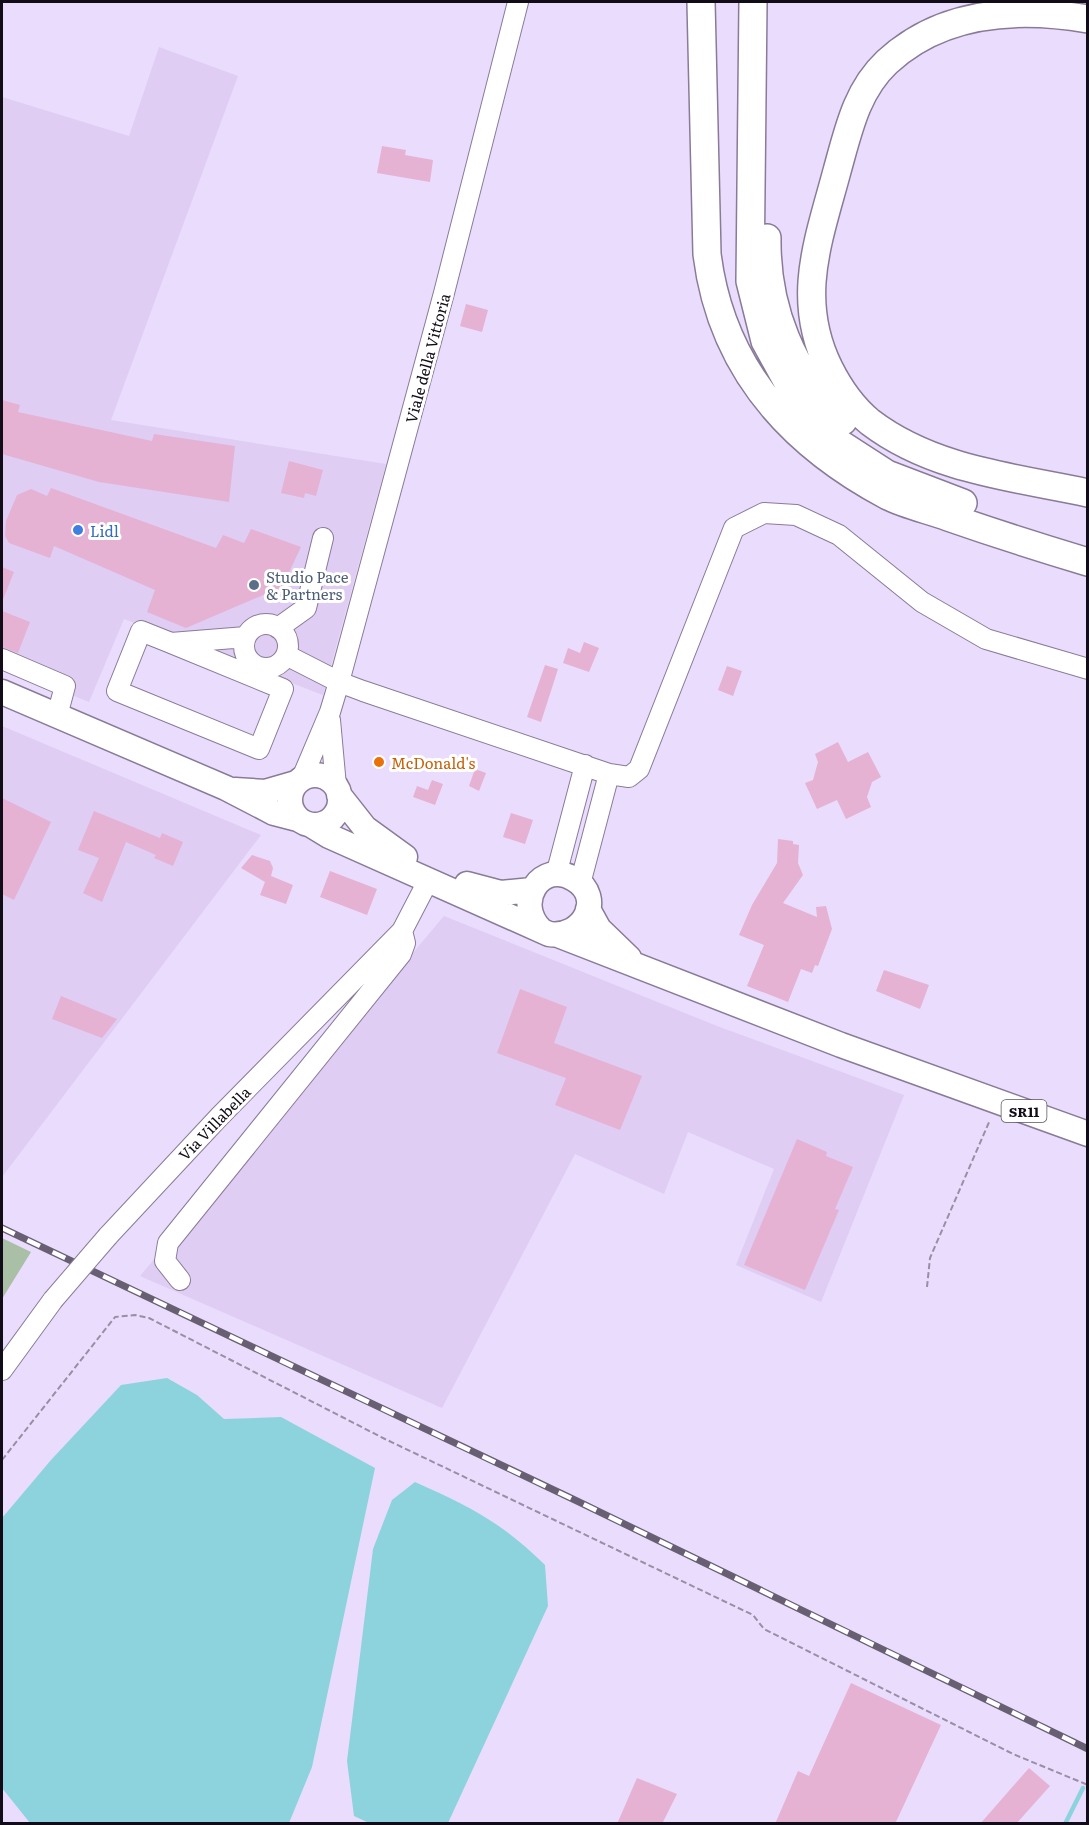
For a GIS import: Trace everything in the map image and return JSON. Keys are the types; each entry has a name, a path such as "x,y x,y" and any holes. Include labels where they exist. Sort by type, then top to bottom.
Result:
{"highway":[{"path":"701,2 707,254 710,282 727,333 754,384 778,415 807,441 845,471 890,497 1088,562"},
{"path":"753,2 750,281 765,341 787,384 815,420 862,460 887,474 991,514 1088,556"},
{"path":"771,2 766,256 777,315 799,368 824,403 854,432 882,452 914,466 964,481 1088,501"},
{"path":"1088,19 1037,13 1001,14 964,20 939,28 887,62 868,84 852,116 818,241 810,293 812,322 820,351 847,399 869,421 928,457 1088,493"}],"main road":[{"path":"2,692 226,788 274,813 304,822 324,824 335,815 337,791"},
{"path":"226,788 265,792 316,775 324,777 365,828 396,853 478,888 501,892 532,890"},
{"path":"299,781 289,797 292,812 304,822 329,836 549,933 635,963 960,1088 1088,1151"},
{"path":"556,874 573,878 580,884 588,900 588,909 586,917 575,930 549,933 530,916 529,898 538,882 556,874"},
{"path":"588,909 599,929 635,963"},
{"path":"960,1088 1014,1095 1088,1116"},
{"name":"SR11","path":"960,1088 1088,1134"}],"street":[{"name":"Viale della Vittoria","path":"299,781 330,712 339,682 444,293 518,2"},
{"path":"286,656 339,682 609,774 629,777 639,769 734,528 764,513 796,515 839,535 922,602 986,639 1088,669"},
{"path":"278,628 306,608 323,538"},
{"path":"265,675 171,644 141,631 117,691 259,749 283,689 265,675 253,665 248,659 244,645 246,637 256,626 271,625 278,628 287,640 286,656 265,675"},
{"path":"171,644 246,637"},
{"path":"2,659 65,686 57,716"},
{"name":"Viale della Vittoria","path":"330,712 337,791"},
{"path":"556,874 585,765"},
{"path":"580,884 609,774"},
{"name":"Via Villabella","path":"2,1370 53,1300 108,1236 219,1117 402,931 429,879"},
{"path":"180,1280 165,1261 168,1243 401,954 405,944 402,931"}],"path":[{"path":"927,1287 930,1258 996,1106"},
{"path":"2,1460 115,1317 135,1314 149,1318 385,1439 753,1615 764,1629 1013,1754 1088,1785"}],"shaded area":[{"path":"159,47 238,76 111,420 386,464 323,695 124,619 89,702 2,666 2,97 129,136"},
{"path":"2,726 261,835 2,1177"},
{"path":"444,916 717,1026 904,1095 821,1302 736,1265 774,1169 688,1132 664,1194 575,1154 442,1408 140,1276"},
{"path":"2,1238 31,1252 2,1299"},
{"path":"167,1378 197,1395 224,1419 281,1417 375,1468 312,1767 289,1823 30,1823 2,1788 2,1518 51,1460 121,1385"},
{"path":"415,1482 485,1517 529,1550 545,1565 548,1606 448,1823 369,1823 354,1816 347,1761 373,1549 392,1500"}],"building":[{"path":"382,146 406,150 405,155 433,160 430,182 377,173"},
{"path":"466,304 488,310 482,332 460,326"},
{"path":"2,400 20,405 18,412 152,441 154,434 235,446 229,502 99,482 2,454"},
{"path":"289,461 323,470 316,496 305,493 304,498 281,493"},
{"path":"51,488 216,548 223,535 244,543 251,529 301,547 282,587 186,628 147,612 155,590 54,546 50,558 9,543 5,536 6,521 17,495 31,489 47,496"},
{"path":"2,567 14,572 2,602"},
{"path":"2,611 30,622 18,653 2,647"},
{"path":"584,642 599,648 589,672 563,663 568,648 580,653"},
{"path":"545,665 558,669 541,722 527,717"},
{"path":"727,666 742,671 733,696 718,690"},
{"path":"838,742 848,762 868,752 881,777 872,782 867,797 871,807 846,819 837,800 817,809 805,783 813,780 818,762 815,754"},
{"path":"475,769 486,773 479,791 469,786"},
{"path":"432,780 443,784 435,805 413,797 417,786 428,790"},
{"path":"2,798 51,822 14,900 2,894"},
{"path":"94,811 160,838 162,833 183,842 173,866 154,858 156,855 126,842 102,902 83,893 99,858 78,850"},
{"path":"511,813 533,820 525,844 503,837"},
{"path":"778,839 793,841 793,844 799,845 798,863 803,875 783,903 817,917 816,907 826,906 832,929 818,966 815,965 812,973 801,969 788,1002 747,986 764,945 739,935 752,905 777,863"},
{"path":"252,855 270,861 273,868 271,876 293,885 286,904 260,895 265,882 241,868"},
{"path":"330,871 377,889 367,915 320,897"},
{"path":"884,970 929,985 920,1009 876,991"},
{"path":"520,989 567,1007 554,1043 642,1076 620,1130 555,1105 566,1078 497,1053"},
{"path":"61,996 117,1019 102,1038 52,1019"},
{"path":"797,1139 827,1152 826,1156 853,1167 835,1209 839,1210 805,1290 744,1265"},
{"path":"851,1683 941,1725 895,1824 775,1824 798,1771 809,1776"},
{"path":"1029,1768 1050,1786 1016,1824 980,1824"},
{"path":"637,1778 677,1794 662,1824 617,1824"}],"waterway":[{"path":"1065,1824 1083,1788"}],"railway":[{"path":"2,1228 577,1501 1088,1749"}],"place":[{"name":"Lidl","path":"78,530"},
{"name":"Studio Pace & Partners","path":"254,585"},
{"name":"McDonald's","path":"379,762"}]}
